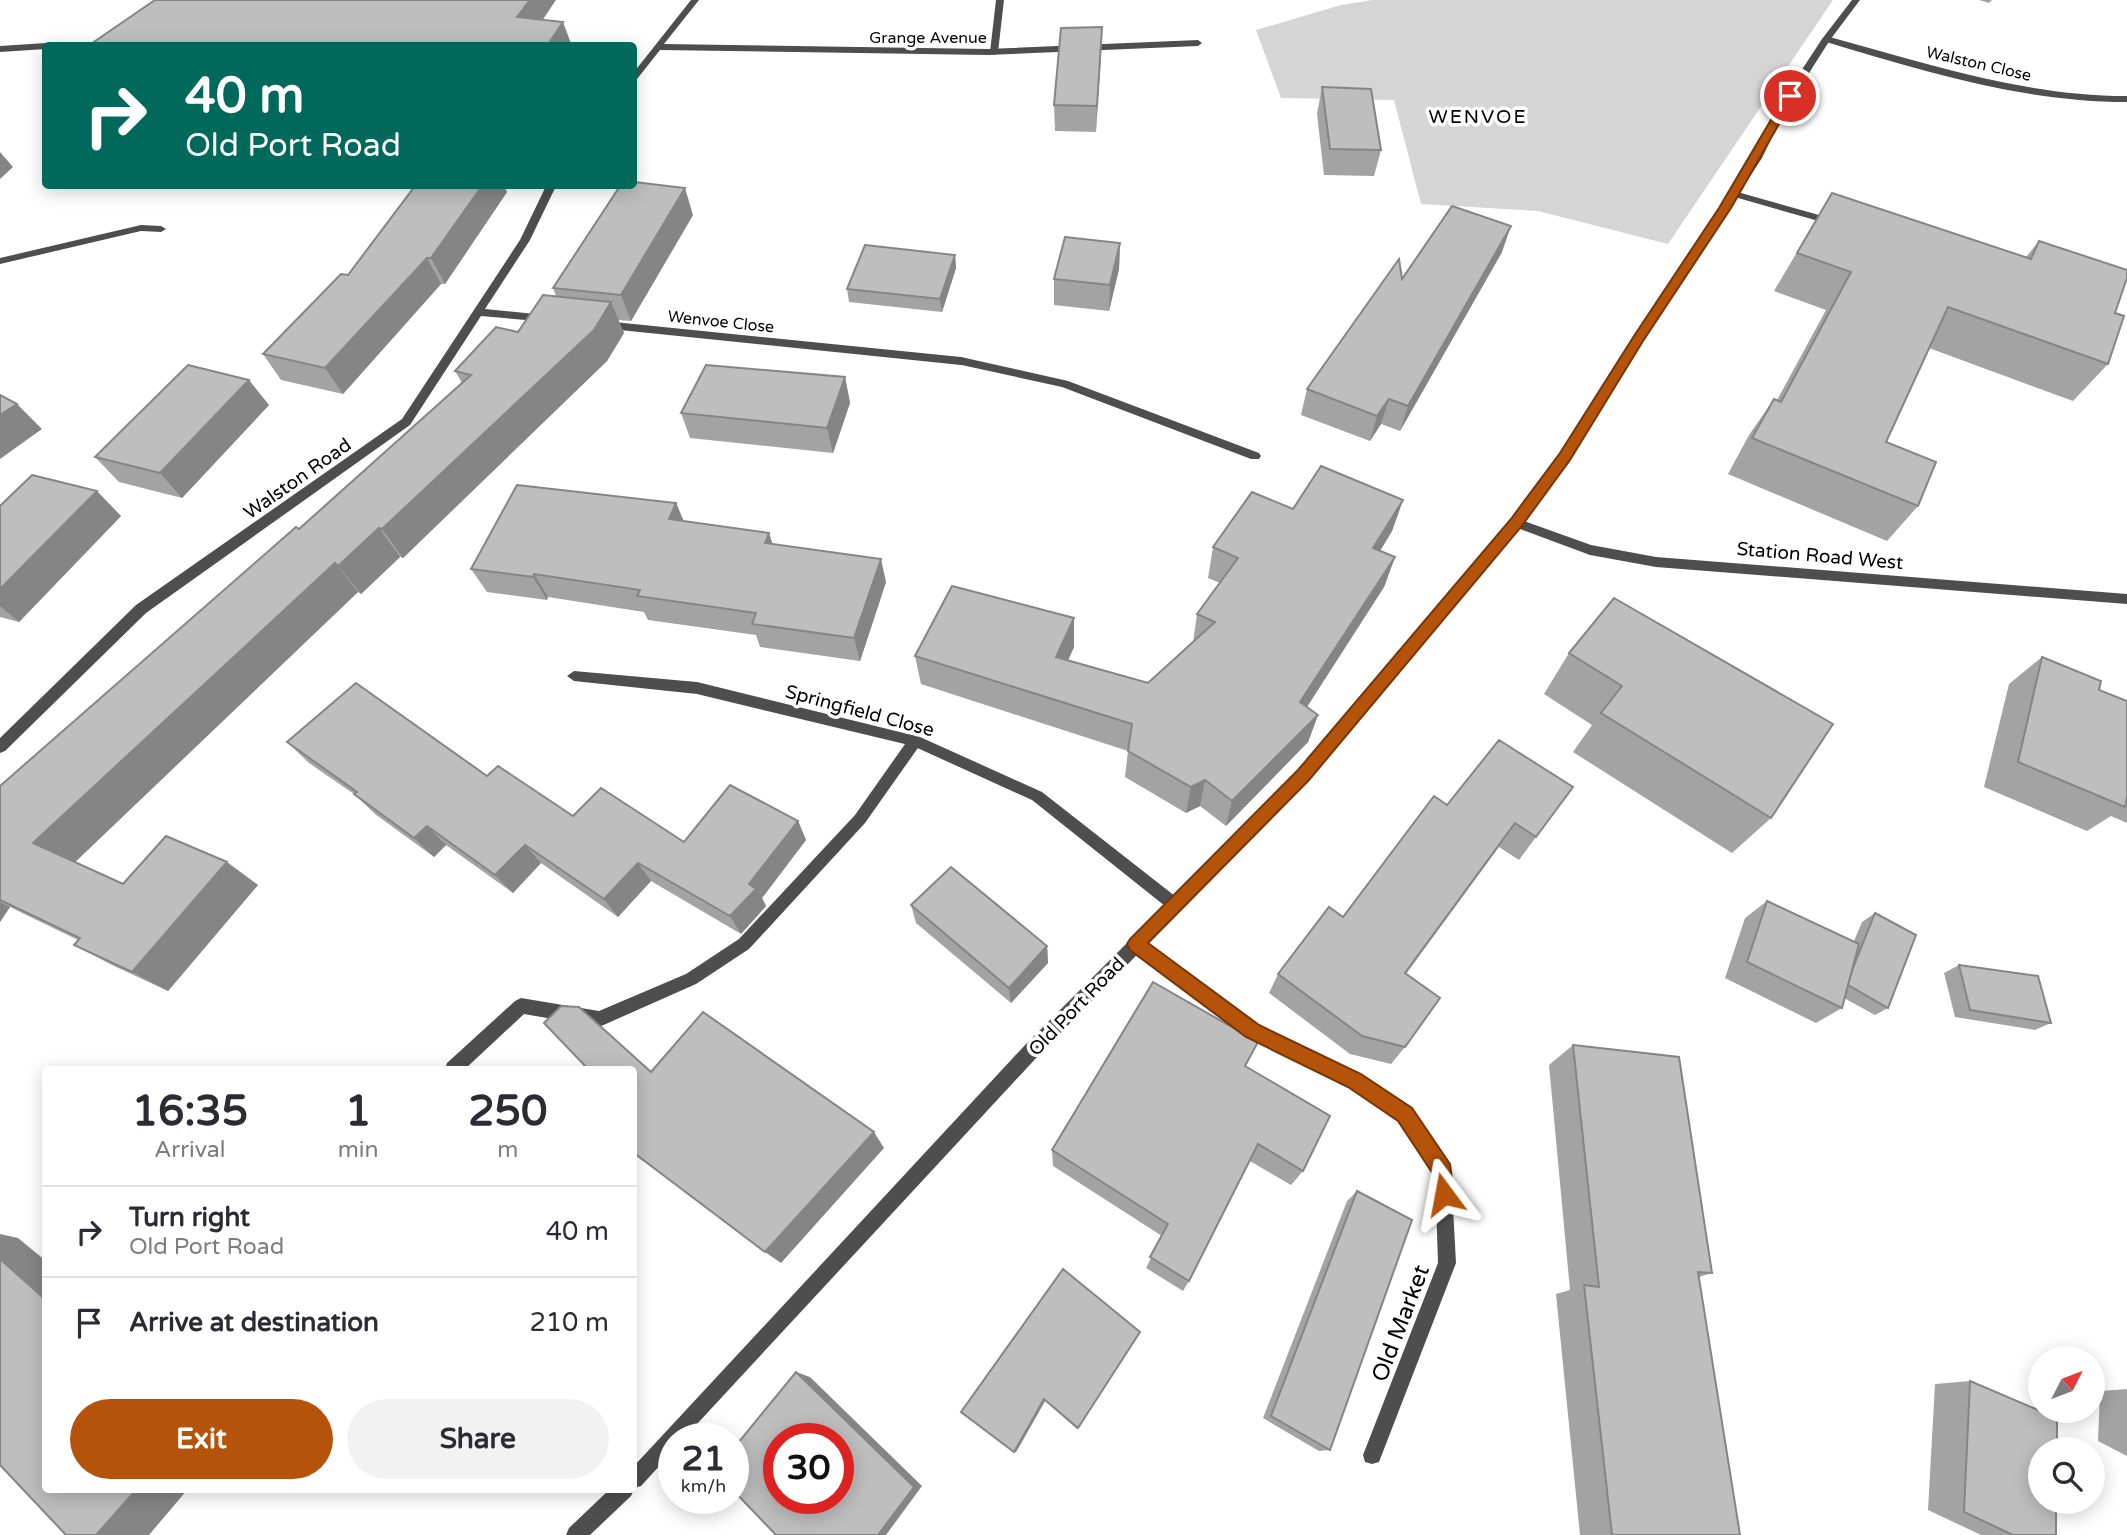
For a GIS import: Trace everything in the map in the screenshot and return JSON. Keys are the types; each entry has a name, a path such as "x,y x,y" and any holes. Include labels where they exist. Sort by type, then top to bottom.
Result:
{"street":[{"path":"637,73 695,0"},
{"path":"994,52 1000,0"},
{"name":"Old Port Road","path":"637,1476 1032,1050 1304,775 1516,523 1565,456 1757,158 1778,114 1826,39 1856,0"},
{"name":"Walston Close","path":"1826,39 1903,61 2037,93 2102,100 2127,99"},
{"name":"Grange Avenue","path":"657,47 994,52 1198,43"},
{"path":"0,49 42,46"},
{"name":"Walston Road","path":"0,747 141,609 406,422 525,240 550,189"},
{"path":"1734,194 1826,220 1847,217"},
{"path":"0,261 141,228 161,229"},
{"path":"478,312 561,320"},
{"name":"Wenvoe Close","path":"589,323 961,361 1064,384 1255,456"},
{"name":"Station Road West","path":"1516,523 1590,550 1656,562 2127,599"},
{"name":"Springfield Close","path":"574,676 697,688 915,741 1037,796 1175,905"},
{"path":"456,1066 521,1006 599,1019 691,979 744,944 860,819 915,741"},
{"name":"Old Market","path":"1136,944 1253,1031 1355,1080 1405,1115 1443,1171 1447,1263 1372,1455"},
{"path":"576,1535 620,1493"}],"shaded area":[{"path":"1373,0 1833,0 1668,244 1538,211 1421,204 1394,100 1281,98 1256,30 1341,5"}],"building":[{"path":"155,0 530,0 517,17 563,22 550,42 94,42"},
{"path":"1102,27 1097,106 1054,105 1061,28"},
{"path":"1322,87 1371,89 1381,150 1330,149"},
{"path":"637,182 685,188 621,295 553,288 618,189 637,189"},
{"path":"413,189 480,189 431,258 427,258 325,368 263,354 341,274 348,275"},
{"path":"1832,193 2031,259 2039,241 2127,270 2127,278 2115,313 2124,316 2108,364 1948,307 1886,442 1936,462 1918,506 1752,438 1774,399 1781,402 1851,272 1797,253"},
{"path":"1452,206 1511,226 1408,406 1389,399 1377,416 1307,389 1399,259 1402,279"},
{"path":"1065,237 1120,243 1110,285 1054,279"},
{"path":"865,245 955,255 940,299 847,289"},
{"path":"543,295 611,302 594,330 382,529 379,528 338,566 335,563 33,843 123,884 166,836 227,862 132,972 74,945 80,938 0,900 0,786 296,527 299,529 471,375 455,371 496,327 518,332"},
{"path":"188,365 249,380 160,473 95,457"},
{"path":"706,365 845,377 827,428 681,413"},
{"path":"0,395 17,404 0,415"},
{"path":"1321,466 1403,500 1373,548 1395,557 1300,702 1318,715 1232,801 1205,780 1191,787 1128,751 1132,724 915,656 952,586 1074,618 1056,657 1148,683 1215,622 1197,614 1238,558 1213,547 1252,492 1293,509"},
{"path":"32,475 97,491 0,589 0,506"},
{"path":"517,485 676,503 669,519 769,533 765,543 881,559 854,638 752,624 756,613 637,596 640,590 534,574 533,577 471,569"},
{"path":"1614,598 1833,724 1771,818 1601,713 1622,686 1569,653"},
{"path":"2042,657 2101,681 2099,690 2127,701 2125,807 2018,762"},
{"path":"356,683 487,776 498,766 573,816 601,788 684,842 730,785 798,821 749,884 756,889 730,916 638,863 604,899 525,845 495,875 427,826 414,838 354,794 357,792 287,742"},
{"path":"1499,740 1573,787 1536,837 1515,823 1405,973 1440,998 1405,1047 1362,1036 1278,974 1329,907 1343,917 1434,796 1447,805"},
{"path":"951,867 1047,946 1009,988 911,905"},
{"path":"1767,901 1859,944 1842,1008 1747,962"},
{"path":"1875,913 1916,935 1888,1008 1848,985"},
{"path":"1959,965 2038,976 2051,1023 1970,1010"},
{"path":"1153,982 1258,1042 1245,1066 1330,1116 1303,1171 1258,1144 1189,1281 1150,1257 1168,1224 1052,1150"},
{"path":"561,1006 579,1007 651,1072 703,1012 874,1132 765,1252 637,1155 637,1066 585,1066 544,1023"},
{"path":"1573,1045 1679,1057 1712,1273 1698,1272 1740,1535 1612,1535 1584,1285 1599,1287"},
{"path":"1357,1191 1412,1220 1330,1450 1271,1416"},
{"path":"0,1259 42,1296 42,1493 133,1493 96,1535 66,1535 0,1465"},
{"path":"1063,1269 1140,1332 1078,1428 1044,1399 1014,1452 961,1412"},
{"path":"796,1372 848,1423 763,1423 763,1514 854,1514 854,1429 914,1487 878,1535 776,1535 749,1507 749,1429"},
{"path":"1970,1381 2028,1406 2028,1423 2057,1423 2057,1437 2028,1437 2028,1514 2056,1514 2056,1535 2013,1535 1964,1512"}],"district":[{"name":"WENVOE","path":"1478,116"}],"route":[{"path":"1444,1194 1443,1171 1405,1115 1355,1080 1253,1031 1136,944 1304,775 1516,523 1565,456 1725,208 1757,158 1778,114 1790,96"}]}
